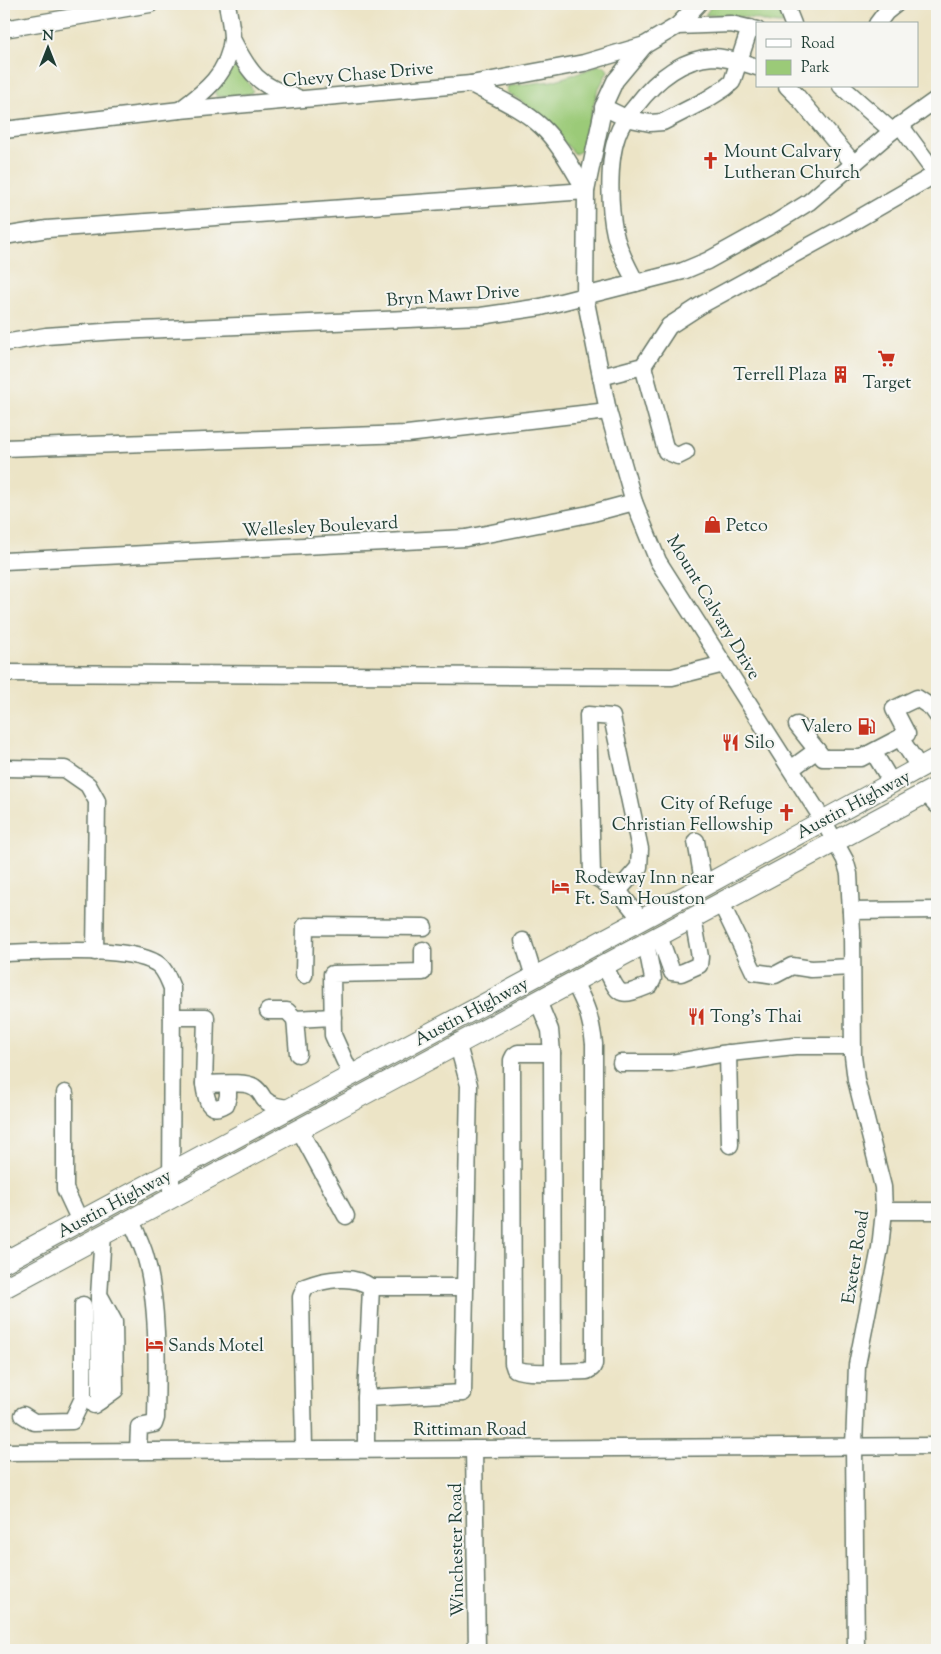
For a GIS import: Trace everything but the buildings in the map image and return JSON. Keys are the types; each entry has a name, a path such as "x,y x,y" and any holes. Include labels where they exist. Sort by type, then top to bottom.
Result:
{"main road":[{"name":"Austin Highway","path":"4,1260 704,886 937,758"},
{"name":"Austin Highway","path":"4,1288 457,1042 574,982 836,841 933,795"}],"street":[{"path":"4,29 150,4"},
{"path":"227,4 232,39 244,62 253,74 268,87 281,93 305,99"},
{"name":"Chevy Chase Drive","path":"4,130 180,110 471,84 584,64 645,45 677,26 698,4"},
{"path":"785,4 792,22"},
{"path":"878,22 886,12 896,4"},
{"path":"603,107 626,118 650,123 663,122 725,88 732,82 738,61 754,29 731,24 677,26"},
{"path":"180,110 204,92 217,79 226,64 232,39"},
{"name":"Mount Calvary Drive","path":"645,45 615,81 603,107 586,191 585,296 608,411 634,502 658,561 824,820"},
{"path":"636,283 619,248 612,214 611,165 616,138 621,124 653,85 669,72 694,60 713,57 756,66"},
{"path":"4,236 47,228 586,191 566,158 542,127 522,111 471,84"},
{"path":"789,88 854,164"},
{"path":"601,377 642,366 669,326 682,317 936,174 896,128 844,88"},
{"name":"Bryn Mawr Drive","path":"4,343 46,336 117,331 481,316 541,307 683,271 707,261 809,202 896,128 937,99"},
{"path":"642,366 666,450 678,456 686,452"},
{"path":"4,448 407,434 608,411"},
{"name":"Wellesley Boulevard","path":"4,561 298,548 466,538 589,514 634,502"},
{"path":"4,673 672,677 724,664"},
{"path":"797,725 823,758 861,758 874,753 907,734 894,708 917,698 932,708 937,715"},
{"path":"618,891 639,867 640,849 612,717 588,715 592,876 618,891 641,919"},
{"path":"900,738 920,768"},
{"path":"791,769 817,750"},
{"path":"874,753 892,783"},
{"path":"4,768 65,769 88,785 97,800 95,952"},
{"name":"Exeter Road","path":"824,820 845,860 849,874 852,1046 856,1080 883,1187 884,1211 880,1248 857,1365 854,1446 856,1650"},
{"path":"696,841 704,886"},
{"path":"721,903 754,972 775,975 792,966 811,969 852,967"},
{"path":"851,912 937,910"},
{"path":"653,939 672,972 681,972 699,965 700,957 693,918"},
{"path":"352,1075 333,1035 333,1017 318,974 305,926 424,927"},
{"path":"604,965 618,991 622,993 630,993 650,986 653,979 653,939"},
{"path":"522,941 534,977"},
{"path":"318,974 423,972 423,950"},
{"path":"4,953 95,952 131,955 157,963 164,970 172,988 170,1197"},
{"path":"552,1053 518,1053 512,1060 513,1363 515,1369 520,1371 587,1371 594,1364 594,1044 591,1021 586,1005 574,982"},
{"path":"538,1001 550,1030 552,1053 553,1371"},
{"path":"268,1011 287,1011 295,1019 298,1054"},
{"path":"172,1017 206,1017 204,1084 206,1099 209,1104 215,1108 220,1108 226,1104 228,1084"},
{"path":"295,1019 333,1017"},
{"path":"366,1398 463,1393 469,1085 457,1042"},
{"path":"620,1063 671,1063 728,1053 795,1046 852,1046"},
{"path":"728,1053 730,1145"},
{"path":"204,1084 253,1085 265,1100 274,1106 289,1108"},
{"path":"65,1093 65,1189 80,1221"},
{"path":"299,1129 346,1216"},
{"path":"884,1211 937,1211"},
{"path":"131,1219 145,1254 149,1272 154,1322 156,1418 154,1424 139,1427 138,1451"},
{"path":"72,1421 83,1398 91,1300 103,1234"},
{"path":"304,1450 301,1297 305,1287 319,1281 350,1280 363,1282 371,1287 464,1287"},
{"path":"366,1449 366,1398 371,1287"},
{"path":"23,1416 34,1422 72,1421 115,1390 114,1322 108,1310 91,1300"},
{"path":"91,1300 99,1401"},
{"name":"Rittiman Road","path":"4,1452 937,1446"},
{"name":"Winchester Road","path":"474,1449 477,1650"}],"green space":[{"path":"713,4 778,4 783,22 768,22 724,15 705,15"},
{"path":"598,65 605,66 608,71 597,92 581,151 575,154 540,116 506,92 508,86 552,81"},
{"path":"231,66 234,66 247,80 253,91 250,94 217,97 215,93"}],"place":[{"name":"Mount Calvary Lutheran Church","path":"710,161"},
{"name":"Target","path":"887,359"},
{"name":"Terrell Plaza","path":"841,374"},
{"name":"Petco","path":"712,525"},
{"name":"Valero","path":"866,726"},
{"name":"Silo","path":"730,742"},
{"name":"City of Refuge Christian Fellowship","path":"787,813"},
{"name":"Rodeway Inn near Ft. Sam Houston","path":"561,887"},
{"name":"Tong's Thai","path":"696,1016"},
{"name":"Sands Motel","path":"154,1345"}]}
